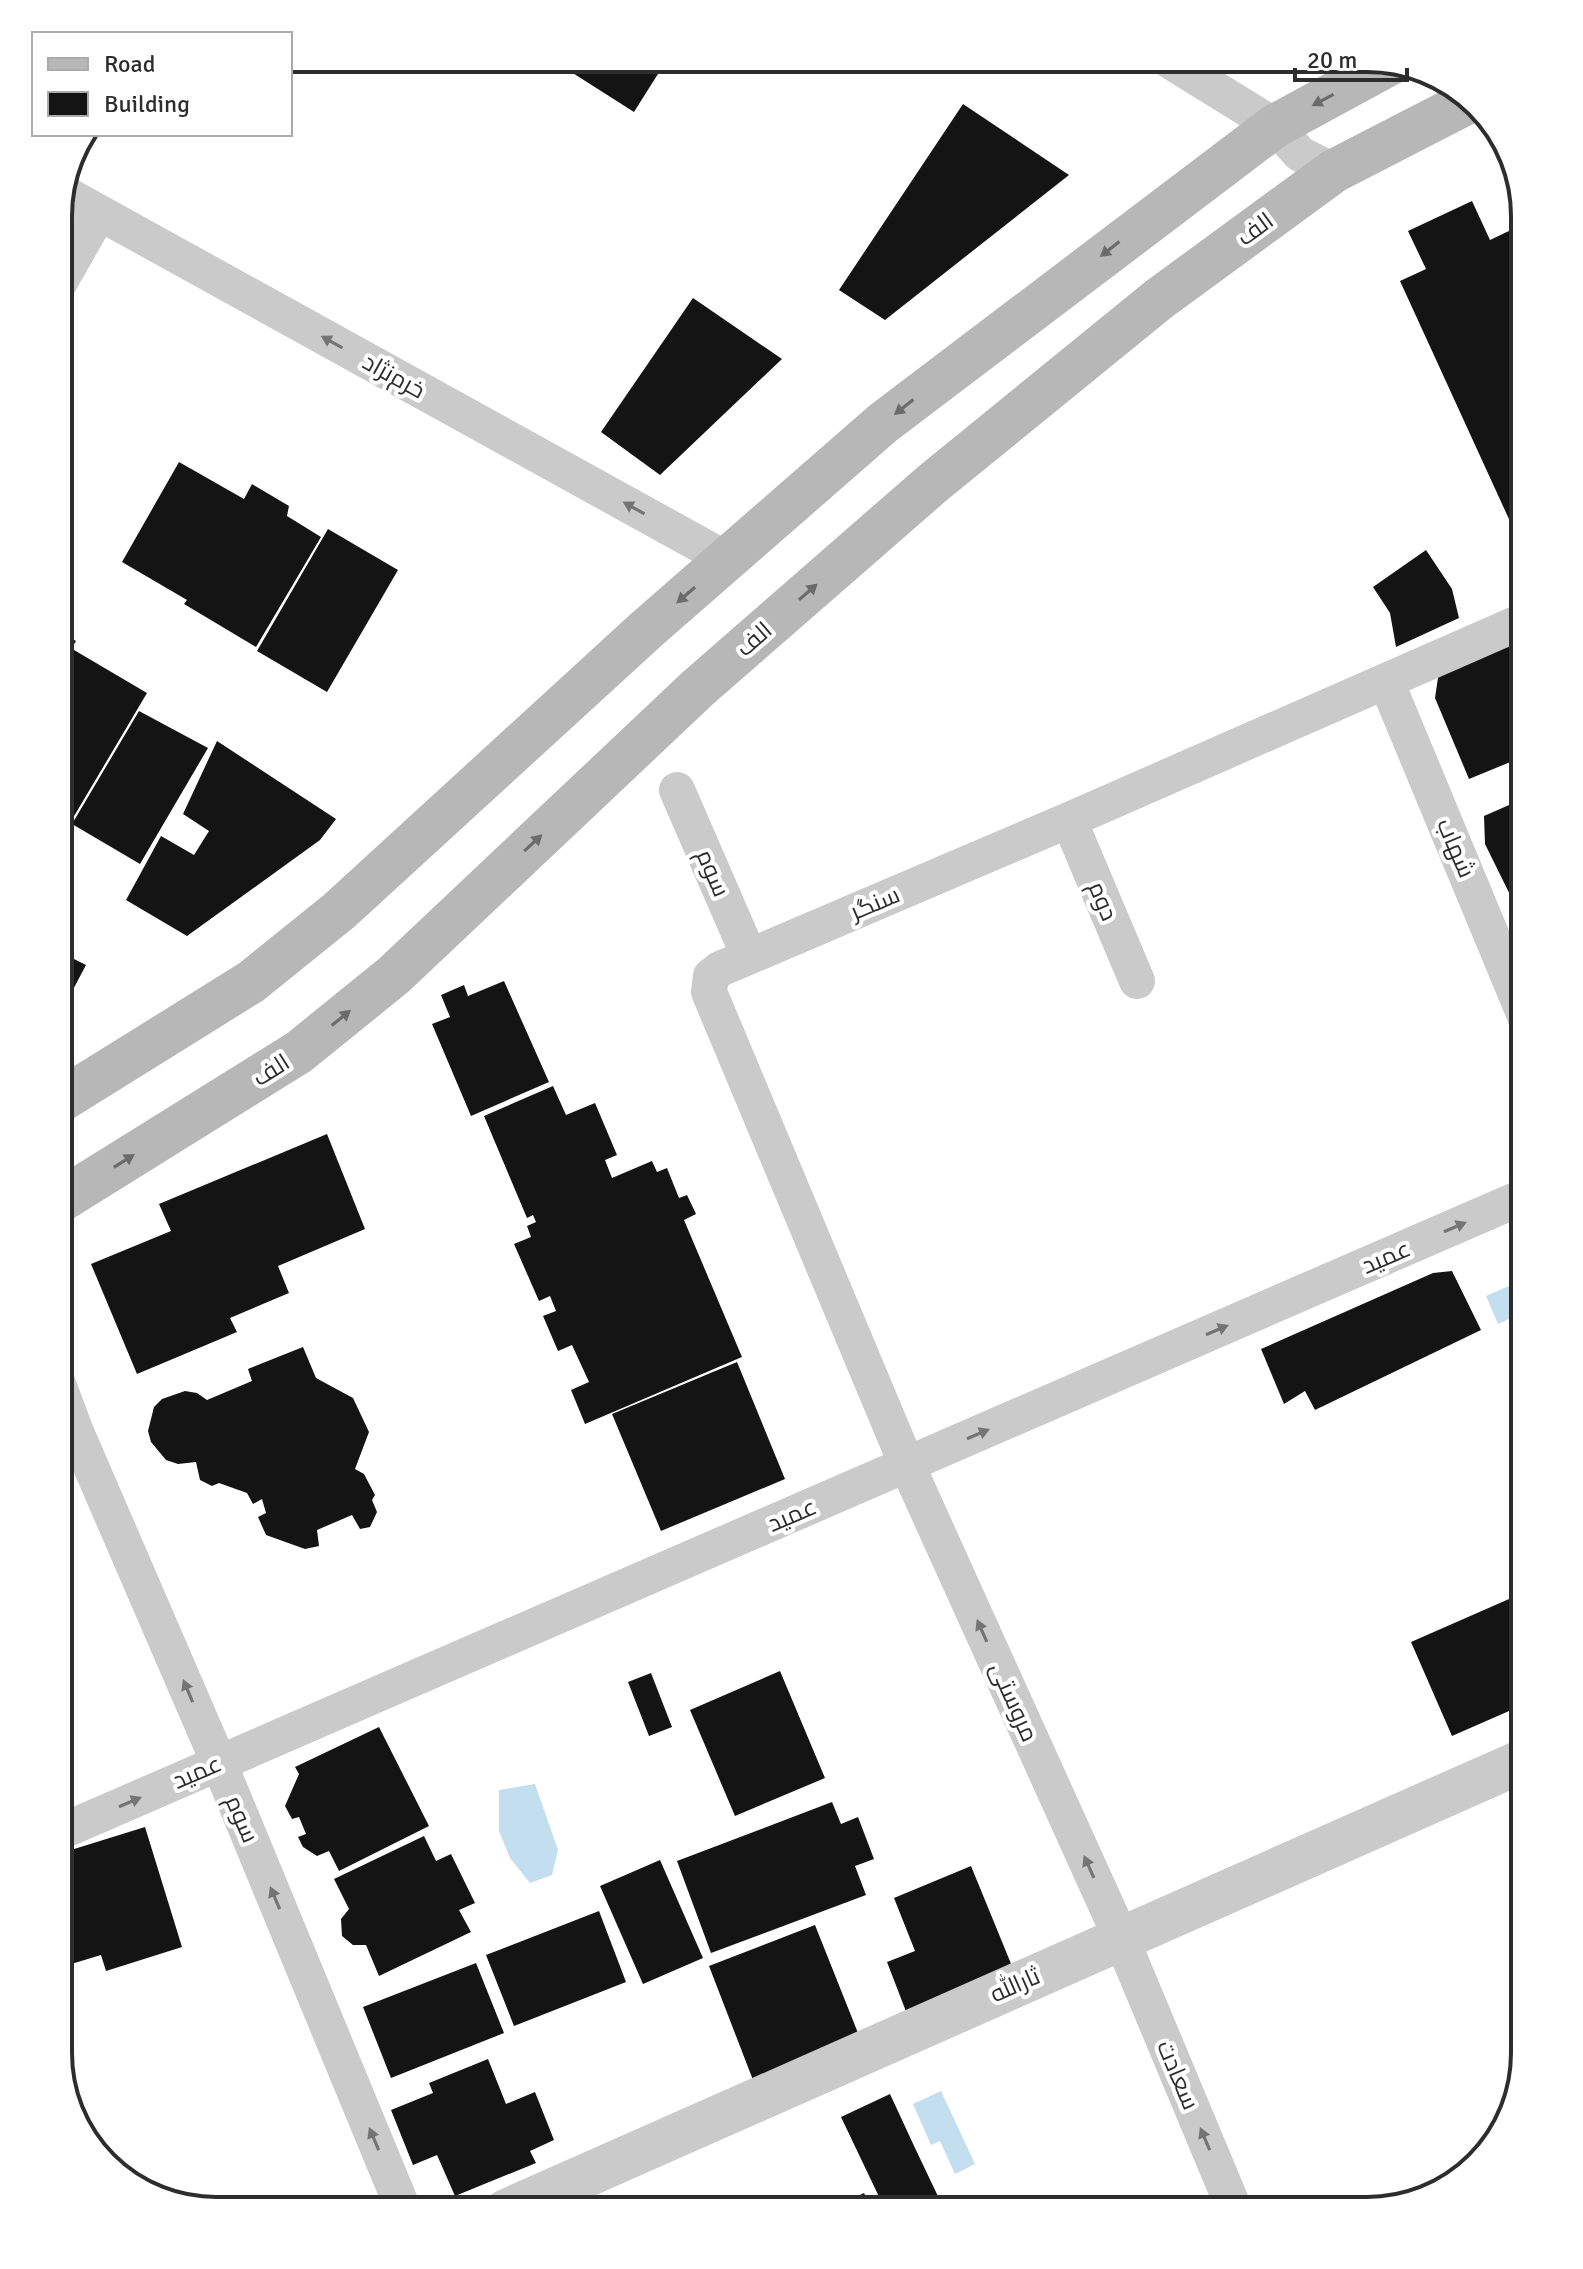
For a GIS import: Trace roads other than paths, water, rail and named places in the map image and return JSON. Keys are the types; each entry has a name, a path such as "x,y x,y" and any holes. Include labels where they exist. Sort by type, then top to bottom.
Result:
{"main road":[{"path":"72,1093 251,982 317,929 726,559 883,423 1275,126 1374,72"},
{"name":"الف","path":"72,1196 299,1052 359,1004 394,975 698,688 933,483 1159,299 1334,171 1460,106"}],"street":[{"path":"1188,72 1275,126 1300,154 1334,171"},
{"name":"خرم‌نژاد","path":"73,198 726,559"},
{"path":"72,260 99,213"},
{"name":"سنگر","path":"907,1465 709,992 711,976 749,956 1511,626"},
{"name":"شهاب","path":"1386,681 1511,982"},
{"name":"سوم","path":"677,790 749,956"},
{"name":"دوم","path":"1069,820 1137,981"},
{"name":"عمید","path":"72,1827 1511,1202"},
{"name":"سوم","path":"72,1421 219,1763 398,2197"},
{"name":"مروستی","path":"907,1465 1121,1938"},
{"name":"ثارالله","path":"538,2197 1511,1766"},
{"name":"سعادت","path":"1121,1938 1229,2197"}],"water":[{"path":"1511,1285 1511,1318 1498,1324 1486,1296"},
{"path":"535,1784 558,1850 552,1875 530,1883 510,1858 499,1831 499,1790"},
{"path":"941,2091 975,2164 955,2174 940,2141 931,2145 913,2104"}]}
